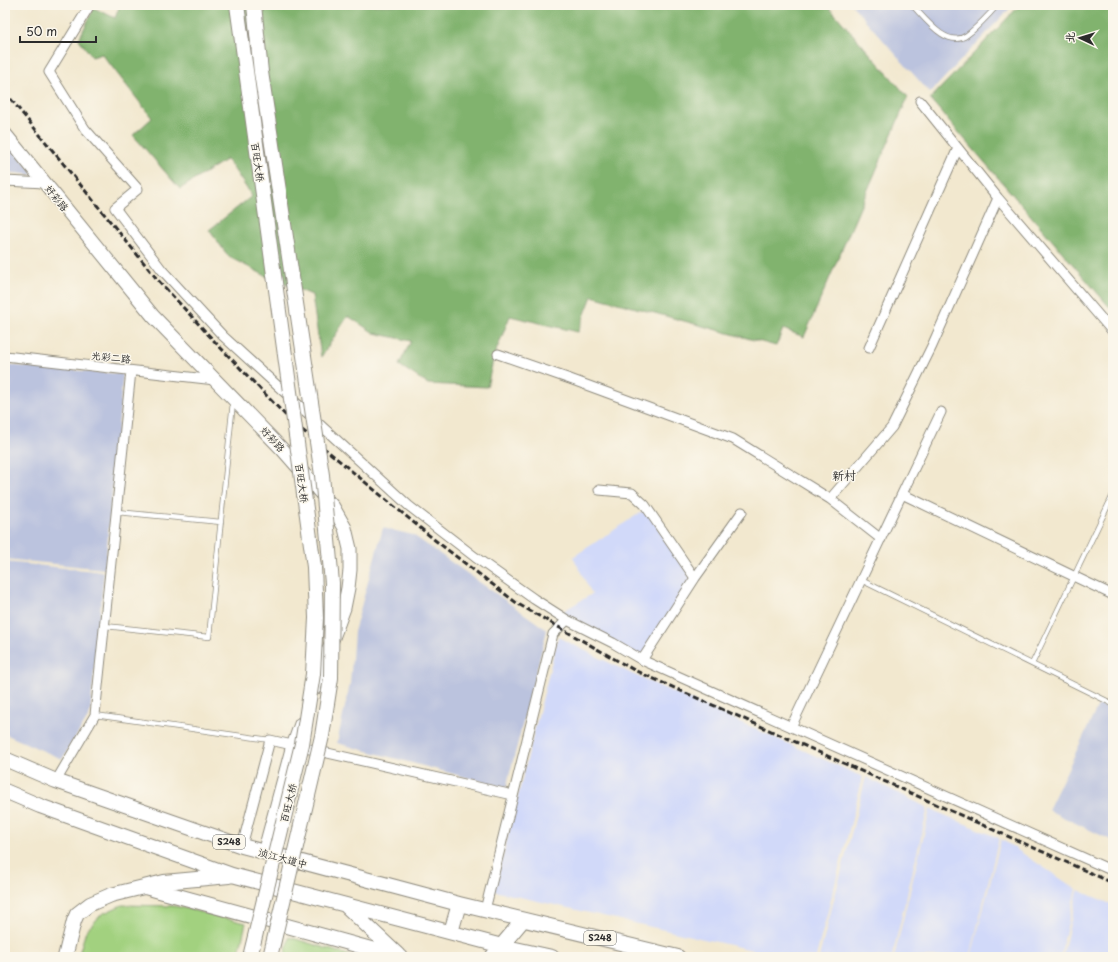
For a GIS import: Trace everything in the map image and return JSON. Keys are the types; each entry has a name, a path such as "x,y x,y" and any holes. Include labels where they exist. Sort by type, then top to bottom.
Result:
{"main road":[{"name":"百旺大桥","path":"237,5 314,567 316,618 313,674 302,744 250,957"},
{"name":"百旺大桥","path":"254,5 261,72 322,475 332,583 331,678 323,728 270,957"},
{"name":"浈江大道中","path":"5,759 56,781 242,846 523,920"},
{"path":"5,791 40,806 232,875 502,946 552,957"},
{"path":"65,957 77,914 90,904 111,895 164,882 232,875"},
{"path":"145,887 400,957"},
{"path":"451,932 459,904"},
{"path":"346,906 400,957"},
{"path":"492,957 523,920"},
{"name":"S248","path":"523,920 678,957"}],"street":[{"path":"90,5 49,72 85,128 138,189 115,208 162,270 223,336 409,506 475,557 528,595 567,620 642,660 1113,871"},
{"path":"920,101 998,198 1113,332"},
{"name":"好彩路","path":"5,134 153,316 283,450 333,507 345,528 350,549 349,582 344,608 294,745 264,852"},
{"path":"869,348 958,148"},
{"path":"5,181 45,183"},
{"path":"830,499 892,427 932,346 998,198"},
{"path":"498,354 733,439 830,499 881,539"},
{"name":"光彩二路","path":"5,356 216,380"},
{"path":"56,781 95,715 131,370"},
{"path":"791,727 941,412"},
{"path":"599,490 632,493 645,505 695,578"},
{"path":"902,494 1113,595"},
{"path":"642,660 695,578 742,512"},
{"path":"484,910 554,634 567,620"},
{"path":"242,846 270,740 513,795"}],"lane":[{"path":"912,5 944,36 956,39 966,36 998,5"},
{"path":"105,626 209,637 233,397"},
{"path":"1032,664 1113,495"},
{"path":"117,512 221,522"},
{"path":"861,580 1113,704"},
{"path":"95,715 270,740"}],"shaded area":[{"path":"852,5 1013,5 930,93"},
{"path":"5,139 35,175 5,172"},
{"path":"5,365 123,374 105,569 5,559"},
{"path":"646,509 692,578 641,658 560,613 592,594 573,557"},
{"path":"383,528 413,535 547,630 506,788 337,743 350,684 354,632"},
{"path":"5,562 104,572 90,714 62,759 5,734"},
{"path":"558,637 632,674 863,777 816,957 783,957 494,891"},
{"path":"1099,704 1113,711 1113,841 1048,810"},
{"path":"866,777 928,808 892,957 819,957"},
{"path":"930,809 999,838 970,957 894,957"},
{"path":"1001,839 1076,889 1060,957 971,957"},
{"path":"1078,890 1113,905 1113,957 1062,957"}],"green space":[{"path":"120,5 827,5 908,97 804,337 783,329 776,346 592,296 578,332 510,316 494,356 487,387 428,384 399,365 411,341 374,333 348,316 321,357 312,295 266,276 229,257 209,230 252,196 227,159 180,189 133,135 152,118 102,54 92,57 79,39 94,8 115,18"},
{"path":"1020,5 1113,5 1113,311 930,99"},
{"path":"122,905 175,906 246,923 238,957 78,957 86,931 102,914"},
{"path":"289,937 348,955 353,957 285,957"}],"railway":[{"path":"5,92 157,279 289,419 436,541 518,604 634,670 1113,883"}],"district":[{"name":"新村","path":"844,476"}]}
